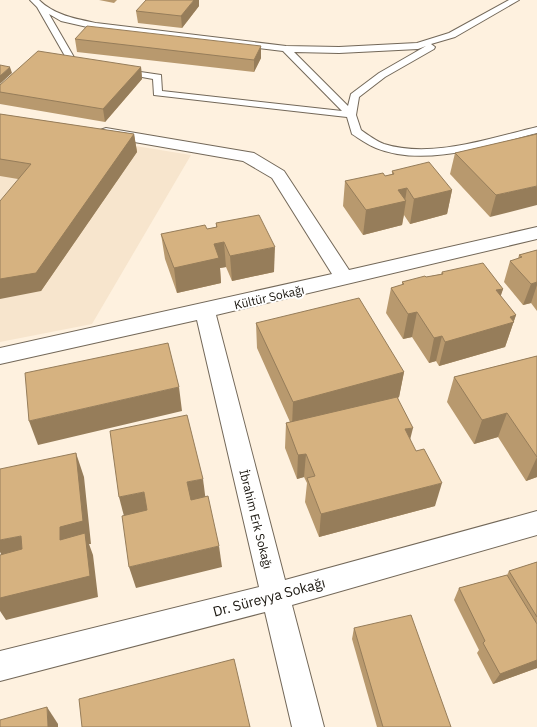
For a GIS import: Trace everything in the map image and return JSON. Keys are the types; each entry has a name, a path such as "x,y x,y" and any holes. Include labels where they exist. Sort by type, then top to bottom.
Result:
{"street":[{"path":"93,131 248,157 278,175 345,279"},
{"name":"Kültür Sokağı","path":"0,356 345,279 537,233"},
{"name":"İbrahim Erk Sokağı","path":"205,311 308,727"},
{"name":"Dr. Süreyya Sokağı","path":"0,666 276,596 537,523"}],"lane":[{"path":"515,0 382,75 354,96 351,115 356,132 380,146 411,153 459,150 537,130"},
{"path":"37,3 64,19 96,26 286,49 339,50 418,46 452,35"},
{"path":"37,3 72,61 95,65"},
{"path":"286,49 351,115"},
{"path":"111,68 158,77 157,92 351,115"}],"shaded area":[{"path":"0,124 191,155 92,324 0,342"}],"building":[{"path":"146,0 194,0 181,16 136,11"},
{"path":"87,26 261,46 254,60 75,39"},
{"path":"38,51 141,67 103,109 0,92 0,85"},
{"path":"0,65 10,67 0,76"},
{"path":"0,114 134,134 36,273 0,279 0,201 31,164 0,159"},
{"path":"537,134 537,186 496,195 455,153"},
{"path":"429,162 452,190 414,199 407,188 398,190 406,201 366,210 345,181 383,173 385,176 394,174 392,171"},
{"path":"259,215 275,247 230,256 224,242 214,244 219,258 174,268 161,234 205,225 207,229 217,227 216,223"},
{"path":"537,250 537,282 531,284 510,261 522,257 519,255"},
{"path":"483,263 503,289 496,290 516,315 510,317 514,322 445,342 442,336 434,338 417,312 408,314 391,288 404,284 402,282 425,276 443,274 442,272"},
{"path":"359,298 404,372 293,402 256,323"},
{"path":"168,343 179,387 29,421 25,373"},
{"path":"537,356 537,457 507,413 482,420 454,377"},
{"path":"397,397 413,428 405,429 416,451 424,449 442,483 321,514 307,478 315,476 306,454 298,455 286,423"},
{"path":"187,415 203,479 187,482 191,500 208,496 219,546 129,567 122,516 147,510 144,492 119,497 110,431"},
{"path":"76,453 83,521 60,527 60,540 85,533 90,576 0,598 0,555 22,549 21,536 0,540 0,469"},
{"path":"537,562 537,617 509,571"},
{"path":"507,575 537,624 537,660 500,674 483,643 485,641 459,588"},
{"path":"411,615 451,727 383,727 354,628"},
{"path":"234,659 250,727 82,727 79,699"},
{"path":"47,707 48,727 0,727 0,720"}]}
